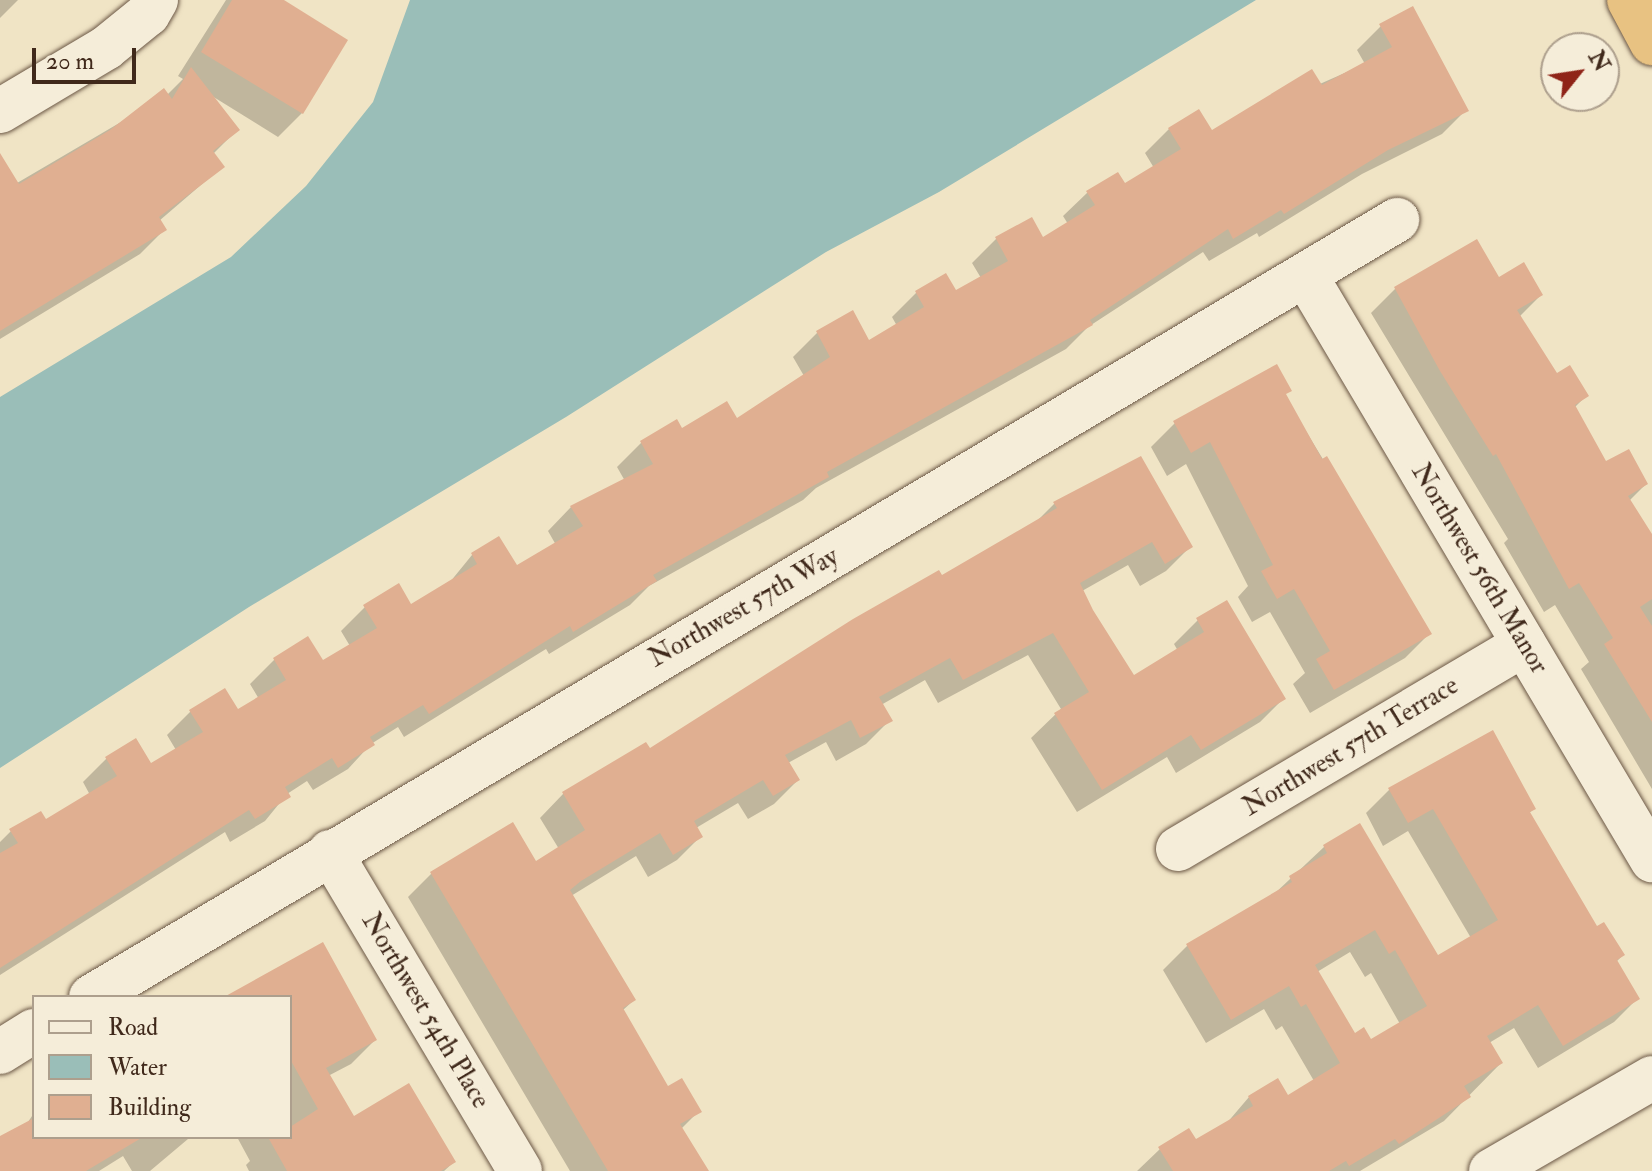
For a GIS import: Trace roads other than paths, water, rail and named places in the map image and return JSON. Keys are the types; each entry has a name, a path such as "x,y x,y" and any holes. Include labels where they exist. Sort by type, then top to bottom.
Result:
{"highway":[{"path":"1629,0 1652,43"}],"street":[{"path":"0,111 106,48 148,14 156,0"},
{"name":"Northwest 57th Way","path":"94,995 330,852 1307,278 1397,220"},
{"name":"Northwest 56th Manor","path":"1307,278 1652,860"},
{"name":"Northwest 57th Terrace","path":"1178,849 1524,644"},
{"name":"Northwest 54th Place","path":"330,852 520,1171"},
{"path":"0,1052 32,1032"},
{"path":"1491,1171 1652,1078"}],"water":[{"path":"410,0 1256,0 939,192 826,252 566,417 249,607 0,768 0,397 231,257 306,186 373,102"}]}
